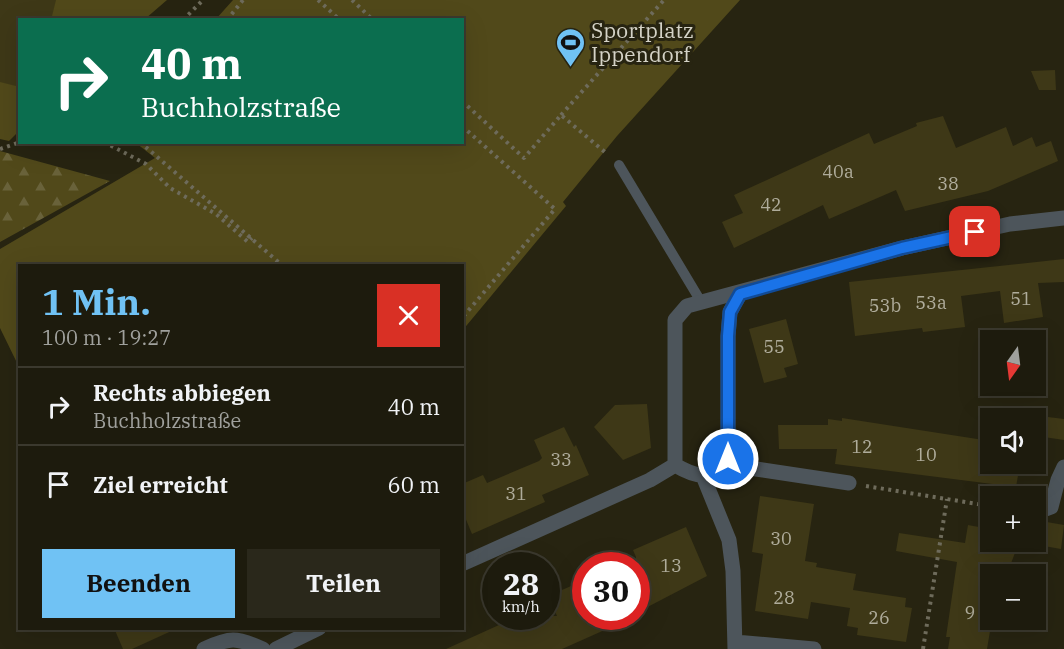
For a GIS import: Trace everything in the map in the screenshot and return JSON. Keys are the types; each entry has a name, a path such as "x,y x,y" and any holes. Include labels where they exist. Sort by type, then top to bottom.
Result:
{"street":[{"path":"675,465 675,320 687,306 700,300 740,294 902,248 1010,224 1064,218"},
{"path":"675,465 703,476 718,472 728,459 728,336 730,312 740,294"},
{"path":"728,459 756,469 849,483"},
{"path":"464,563 650,480 675,465"},
{"path":"1046,509 1051,507 1064,467"},
{"path":"703,476 729,540 733,571 735,646 814,649"},
{"path":"276,649 315,630"},
{"path":"204,649 226,639 243,640 263,649"}],"lane":[{"path":"619,165 700,300"}],"path":[{"path":"185,18 203,0"},
{"path":"228,18 243,0"},
{"path":"318,0 338,18"},
{"path":"352,0 371,18"},
{"path":"464,103 524,158 664,0"},
{"path":"561,115 619,165"},
{"path":"464,128 555,209 464,316"},
{"path":"0,150 18,143"},
{"path":"108,144 146,164 170,188 216,214 248,242 252,238"},
{"path":"142,144 281,264"},
{"path":"849,483 980,504"},
{"path":"923,649 947,499"}],"green space":[{"path":"0,0 167,0 146,18 18,18 18,132 9,141 0,139"},
{"path":"233,0 740,0 617,136 563,202 566,206 464,329 464,264 18,264 18,365 0,328 0,249 155,158 137,144 464,144 464,18 217,18"},
{"path":"0,151 110,181 0,242"}],"building":[{"path":"0,0 56,0 52,18 18,18 18,86 0,82"},
{"path":"1055,70 1056,90 1039,90 1031,71"},
{"path":"943,116 956,148 1006,127 1013,146 1032,137 1036,147 1051,141 1058,161 988,191 905,211 896,190 829,219 823,205 734,248 722,222 743,213 734,195 869,133 874,144 917,126 916,123"},
{"path":"1064,259 1064,282 1038,283 1043,317 1004,323 1000,291 961,296 965,327 923,332 922,328 855,336 849,282"},
{"path":"786,319 798,364 784,368 787,377 764,383 749,329"},
{"path":"647,404 651,448 623,460 594,427 615,405"},
{"path":"1046,417 1064,419 1064,440 1046,437"},
{"path":"842,418 980,439 980,474 1018,474 1016,486 835,464 837,449 779,449 778,425 828,425 828,419 842,421"},
{"path":"564,427 574,447 576,445 589,475 542,495 545,502 472,534 464,515 464,483 483,475 487,483 539,461 542,458 534,440"},
{"path":"760,496 814,504 805,561 817,563 816,567 856,574 853,590 906,598 905,607 912,608 906,642 857,635 858,628 847,626 850,608 811,602 808,619 755,611 763,554 752,552"},
{"path":"1046,522 1064,525 1061,549 1046,546"},
{"path":"968,525 980,527 980,552 1015,552 1011,564 980,564 980,630 990,630 987,649 948,649 950,637 946,637 957,562 896,551 899,533 965,543"},
{"path":"686,527 707,576 650,606 650,552 634,552 633,550"},
{"path":"572,586 572,630 605,630 562,649 446,649 488,630 560,630 560,591"},
{"path":"115,630 174,630 132,649 123,649"}],"place":[{"name":"Sportplatz Ippendorf","path":"570,68"}],"route":[{"path":"728,459 728,336 730,312 740,294 902,248 975,232"}]}
